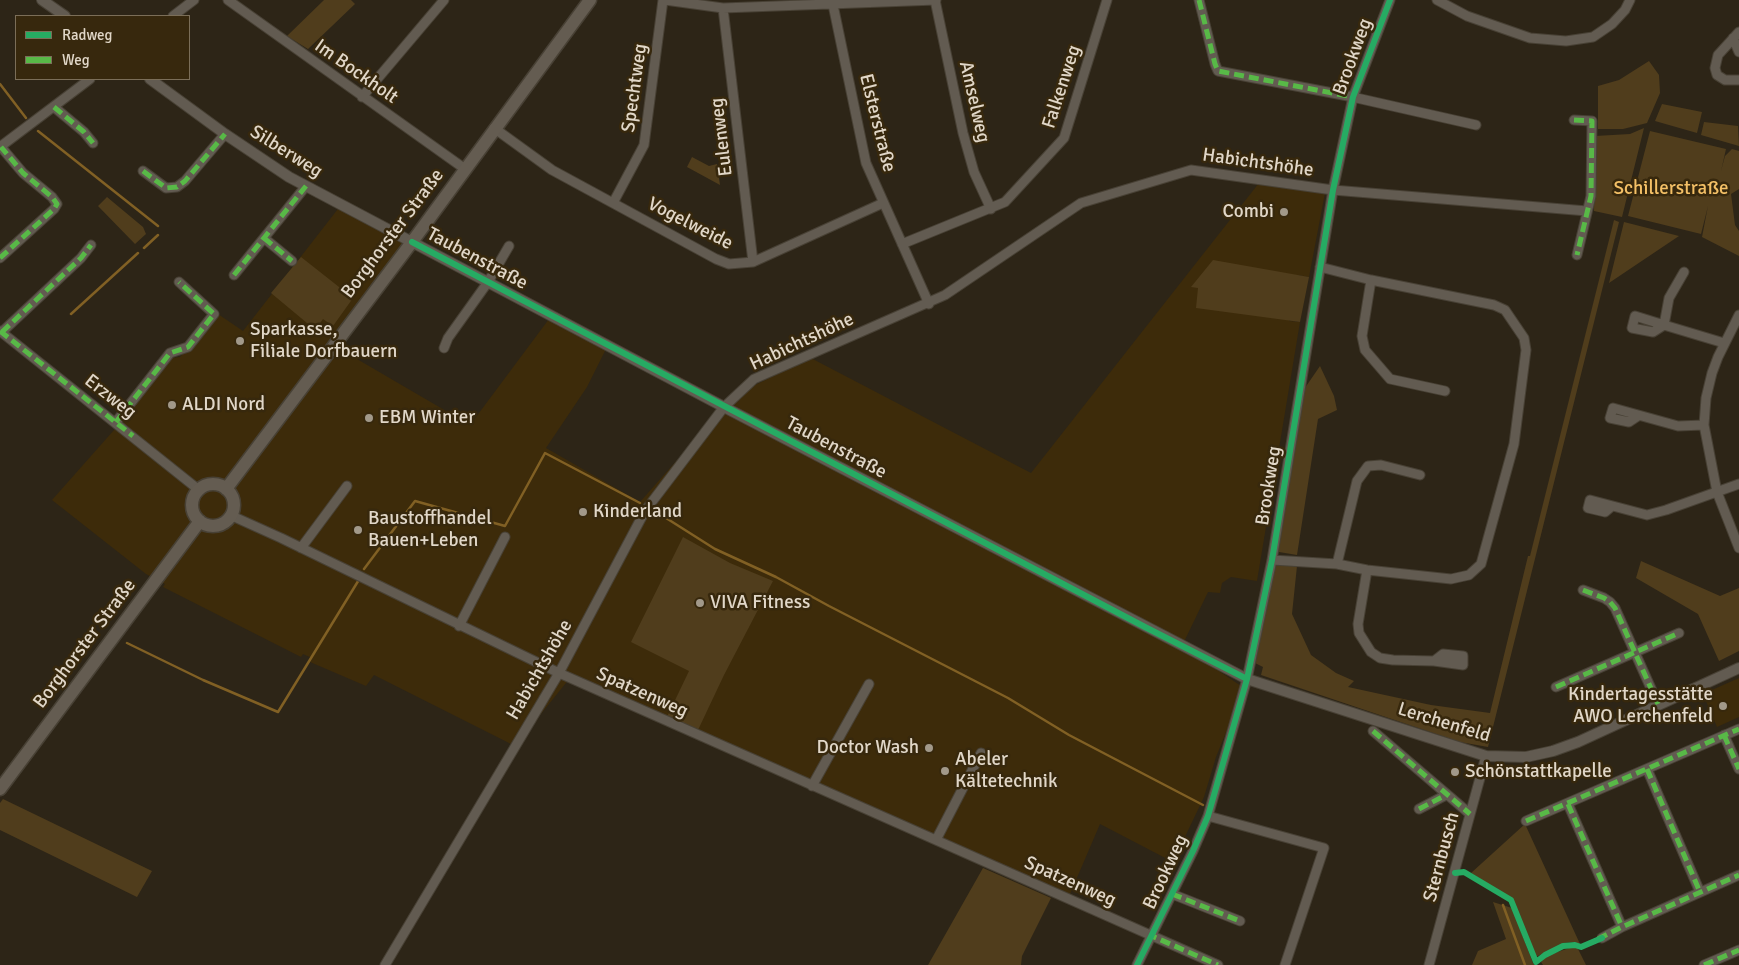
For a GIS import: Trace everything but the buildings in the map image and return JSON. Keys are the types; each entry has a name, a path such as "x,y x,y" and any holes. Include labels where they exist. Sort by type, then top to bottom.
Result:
{"main road":[{"name":"Borghorster Straße","path":"226,489 412,242 590,0"},
{"path":"215,484 226,489 233,501 230,515 221,524 214,526 200,521 193,513 192,507 192,500 199,490 215,484"},
{"name":"Borghorster Straße","path":"0,790 200,521"}],"street":[{"path":"42,0 64,15"},
{"path":"174,15 194,0"},
{"name":"Im Bockholt","path":"228,0 465,169"},
{"path":"362,97 444,0"},
{"path":"664,0 723,8 833,2 936,0"},
{"name":"Spechtweg","path":"613,203 644,144 664,0"},
{"name":"Amselweg","path":"936,0 963,134 974,172 991,209"},
{"name":"Falkenweg","path":"902,244 1005,202 1064,138 1107,0"},
{"path":"1199,0 1214,64 1218,71 1353,97 1476,125"},
{"name":"Brookweg","path":"1137,965 1194,851 1208,816 1247,679 1272,560 1333,190 1353,97 1390,0"},
{"path":"1437,0 1467,16 1530,38 1566,41 1593,36 1612,24 1625,10 1630,0"},
{"name":"Elsterstraße","path":"833,2 866,163 929,304"},
{"name":"Eulenweg","path":"723,8 753,262"},
{"path":"1736,35 1739,52"},
{"path":"1736,35 1718,55 1715,68 1717,75 1725,80 1739,80"},
{"path":"0,258 54,209 57,204 52,197 22,173 1,147 89,80"},
{"name":"Silberweg","path":"151,80 225,134 289,176 412,242"},
{"path":"54,107 84,132 93,143"},
{"path":"1574,120 1592,121 1591,196 1576,255"},
{"name":"Vogelweide","path":"494,128 552,170 729,264 753,262 884,203"},
{"path":"143,171 166,188 176,187 185,181 225,134"},
{"name":"Habichtshöhe","path":"385,965 559,673 645,511 724,407 754,380 929,304 1081,203 1190,170 1333,190"},
{"path":"234,274 306,186"},
{"path":"1333,190 1587,211"},
{"path":"264,238 292,261"},
{"name":"Taubenstraße","path":"412,242 724,407 1247,679"},
{"path":"1,331 81,258 91,245"},
{"path":"444,348 448,338 488,282 509,246"},
{"path":"1272,560 1337,564 1367,570 1455,579 1468,575 1481,564 1514,444 1526,350 1524,338 1505,310 1494,305 1371,280 1320,267"},
{"path":"1684,272 1669,298 1664,325 1724,343"},
{"path":"1371,280 1362,336 1366,350 1390,380 1445,391"},
{"path":"116,422 170,353 188,347 214,314 179,282"},
{"path":"1739,315 1724,343 1712,373 1706,398 1704,425 1717,492 1739,548"},
{"name":"Erzweg","path":"1,331 199,490"},
{"path":"1638,416 1678,426 1704,425"},
{"path":"1337,564 1357,480 1368,466 1381,465 1420,475"},
{"path":"1612,506 1647,515 1739,484"},
{"path":"301,548 347,486"},
{"name":"Spatzenweg","path":"230,515 559,673 1218,965"},
{"path":"459,626 505,537"},
{"path":"1367,570 1358,624 1359,633 1371,652 1380,658 1392,660 1434,661"},
{"path":"1583,590 1610,602 1616,608 1658,704"},
{"path":"1556,687 1679,633"},
{"name":"Lerchenfeld","path":"1247,679 1486,756 1526,757 1553,751 1578,742 1739,668"},
{"path":"812,786 869,684"},
{"path":"1526,821 1739,729"},
{"path":"1373,731 1470,814"},
{"path":"1724,736 1739,769"},
{"path":"936,840 981,753"},
{"name":"Sternbusch","path":"1429,965 1486,756"},
{"path":"1647,769 1700,892"},
{"path":"1419,809 1446,795"},
{"path":"1568,804 1622,927"},
{"path":"1208,816 1324,848 1285,965"},
{"path":"1602,938 1622,927 1739,875"},
{"name":"Brookweg","path":"1172,894 1240,922"},
{"path":"1704,965 1739,950"}],"shaded area":[{"path":"1259,183 1325,193 1309,277 1298,275 1289,321 1300,322 1257,581 1231,577 1222,583 1220,593 1208,592 1182,646 1244,688 1216,757 1204,797 1173,862 1100,824 1070,894 1061,890 1058,894 570,678 515,746 374,675 366,686 310,662 312,658 303,654 301,657 163,587 165,584 146,574 52,500 130,412 170,358 180,357 218,314 243,331 341,205 412,242 333,345 470,425 552,315 608,345 587,387 546,448 640,502 724,407 755,385 807,356 1031,473"},
{"name":"Kindertagesstätte AWO Lerchenfeld","path":"1739,678 1739,717 1717,727 1703,694"}],"green space":[{"path":"324,0 351,0 355,4 308,49 287,36"},
{"path":"1649,61 1659,75 1660,93 1647,123 1623,129 1598,129 1598,86 1619,80"},
{"path":"1662,104 1702,112 1697,133 1655,121"},
{"path":"1704,122 1738,126 1739,146 1701,135"},
{"path":"1644,128 1622,217 1594,211 1595,136 1630,134"},
{"name":"Schillerstraße","path":"1650,131 1726,149 1721,171 1725,156 1732,149 1739,151 1739,189 1731,194 1735,225 1739,231 1739,256 1702,237 1708,206 1701,234 1628,216"},
{"path":"692,157 709,166 717,164 720,185 687,167"},
{"path":"107,197 143,227 146,234 135,244 98,206"},
{"path":"1614,220 1619,222 1488,747 1460,742 1261,675 1263,667 1251,661 1272,560 1297,566 1292,614 1311,655 1336,673 1354,681 1348,687 1431,705 1490,713"},
{"path":"1624,222 1679,236 1609,283"},
{"path":"301,257 353,298 333,326 323,319 318,326 313,328 271,293"},
{"path":"1213,260 1309,277 1300,322 1196,308 1198,288 1191,287"},
{"path":"1320,366 1334,396 1337,410 1318,419 1297,555 1273,551 1298,398"},
{"path":"683,537 730,563 773,581 724,675 698,730 667,717 689,671 631,642"},
{"path":"1641,561 1720,596 1739,588 1739,651 1719,661 1698,614 1636,578"},
{"path":"3,799 152,871 137,897 0,830 0,803"},
{"path":"1525,824 1580,944 1564,943 1536,957 1512,899 1471,873"},
{"path":"983,868 1051,898 1022,956 1021,965 928,965"},
{"path":"1493,902 1512,908 1535,965 1472,965 1478,951 1506,939"},
{"path":"1575,946 1586,965 1543,965 1541,962 1546,956"}],"waterway":[{"path":"0,84 26,118"},
{"path":"38,131 158,226"},
{"path":"144,248 158,235"},
{"path":"71,314 138,253"},
{"path":"364,569 415,501 505,526 545,453 640,503"},
{"path":"655,511 715,549 776,577 1008,698 1069,735 1203,805"},
{"path":"127,643 203,680 278,712 360,578"},
{"path":"1503,905 1525,965"}],"marked path":[{"path":"1199,0 1218,71 1353,97"},
{"path":"54,107 84,132 93,143"},
{"path":"1574,120 1592,121 1591,196 1577,255"},
{"path":"143,171 166,188 177,187 185,181 225,134"},
{"path":"0,258 54,209 57,204 52,197 23,173 1,147"},
{"path":"234,275 306,186"},
{"path":"264,238 292,261"},
{"path":"2,332 81,258 91,245"},
{"path":"116,422 170,353 188,347 214,314 179,282"},
{"path":"0,331 133,436"},
{"path":"1583,590 1604,598 1615,608 1658,704"},
{"path":"1556,687 1679,633"},
{"path":"1526,821 1739,729"},
{"path":"1373,731 1470,814"},
{"path":"1724,735 1739,769"},
{"path":"1647,769 1700,892"},
{"path":"1419,809 1446,795"},
{"path":"1568,804 1622,927"},
{"path":"1598,939 1739,875"},
{"path":"1172,894 1240,921"},
{"path":"1154,931 1152,936 1218,965"},
{"path":"1704,965 1739,950"}],"cycle path":[{"path":"1137,965 1193,851 1208,816 1247,679 1272,560 1333,190 1353,97 1390,0"},
{"path":"412,242 1247,679"},
{"path":"1455,873 1464,872 1511,900 1536,962 1563,946 1575,945 1581,947 1602,938"}],"place":[{"name":"Combi","path":"1284,212"},
{"name":"Sparkasse, Filiale Dorfbauern","path":"240,341"},
{"name":"ALDI Nord","path":"172,405"},
{"name":"EBM Winter","path":"369,418"},
{"name":"Kinderland","path":"583,512"},
{"name":"Baustoffhandel Bauen+Leben","path":"358,530"},
{"name":"VIVA Fitness","path":"700,603"},
{"name":"Kindertagesstätte AWO Lerchenfeld","path":"1723,706"},
{"name":"Doctor Wash","path":"929,748"},
{"name":"Abeler Kältetechnik","path":"945,771"},
{"name":"Schönstattkapelle","path":"1455,772"}]}
